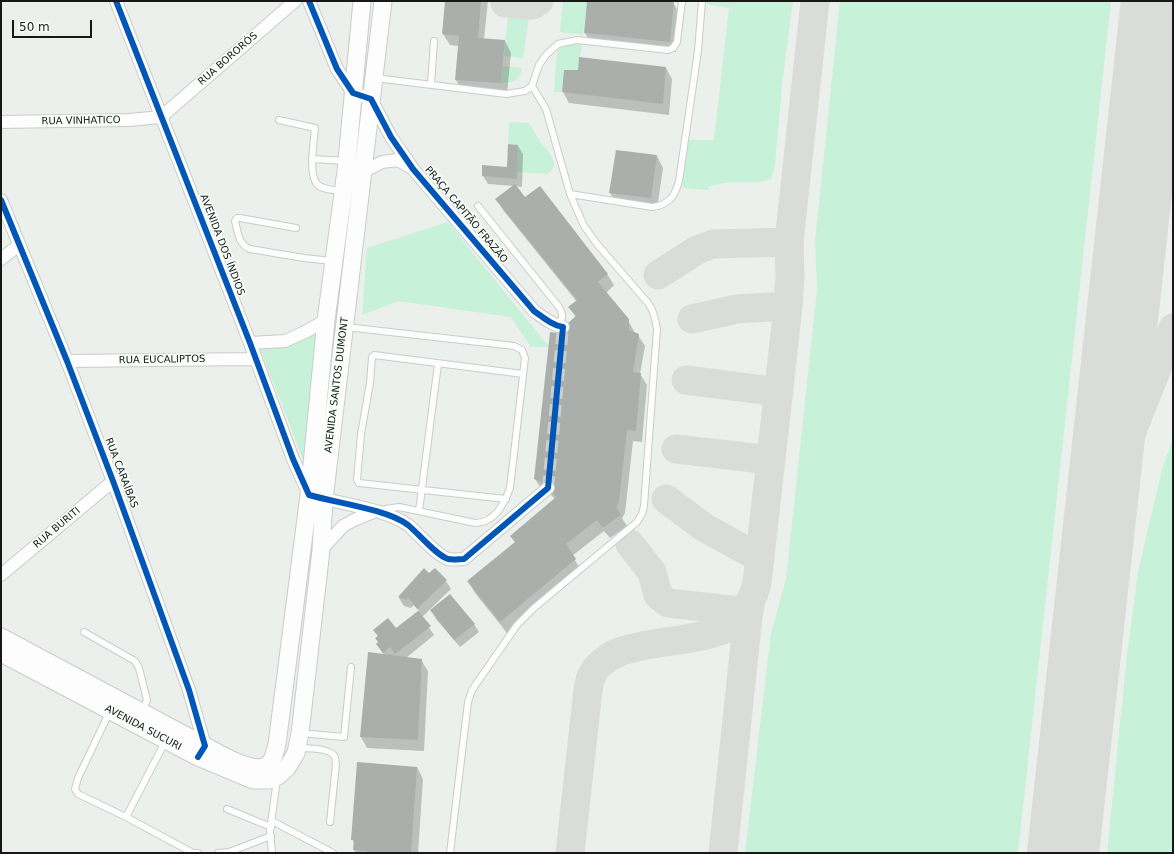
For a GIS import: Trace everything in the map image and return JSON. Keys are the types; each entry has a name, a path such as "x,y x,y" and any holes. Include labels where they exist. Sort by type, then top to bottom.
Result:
{"main road":[{"name":"AVENIDA SANTOS DUMONT","path":"278,767 277,744 280,712 297,592 316,497 344,326 352,168 353,93 362,1"},
{"name":"AVENIDA SANTOS DUMONT","path":"278,767 296,753 302,715 321,550 316,497 326,320 343,192 352,168 371,99 383,1"},
{"path":"297,592 316,594"},
{"name":"AVENIDA SUCURI","path":"1,637 113,705 141,712 168,734"},
{"name":"AVENIDA SUCURI","path":"1,653 113,705 253,780 268,780 278,767"},
{"path":"280,712 291,716 302,715"}],"street":[{"name":"AVENIDA DOS ÍNDIOS","path":"116,1 294,459 316,497"},
{"name":"RUA BORORÓS","path":"161,117 295,1"},
{"path":"309,1 337,69 353,93 371,99"},
{"name":"PRAÇA CAPITÃO FRAZÃO","path":"371,99 391,137 413,169 534,311 560,327"},
{"name":"RUA VINHATICO","path":"1,122 129,120 161,117"},
{"name":"PRAÇA CAPITÃO FRAZÃO","path":"352,168 398,160 413,169"},
{"name":"RUA CARAÍBAS","path":"1,200 114,481 189,690 201,752"},
{"path":"1,259 19,245"},
{"path":"250,343 285,341 307,332 326,320"},
{"name":"RUA EUCALIPTOS","path":"67,361 256,359"},
{"name":"RUA BURITI","path":"1,575 114,481"},
{"path":"316,497 376,511 398,519 408,525 441,555 449,559 464,559 548,488"},
{"path":"321,550 343,526 376,511"}],"lane":[{"path":"374,78 506,94 525,91 532,86 539,66 546,55 558,44 577,40 668,50 673,48 677,42 682,1"},
{"path":"570,194 652,207 660,206 676,194 698,51 702,1"},
{"path":"431,84 434,41"},
{"path":"450,853 468,702 472,690 517,625 534,608 637,522 642,514 644,506 657,329 653,310 597,244 584,226 570,194 546,109 532,86"},
{"path":"279,120 315,128 312,174 318,185 343,192"},
{"path":"313,159 352,168"},
{"path":"478,206 559,307 562,313 560,327"},
{"path":"296,228 240,218 237,218 235,221 240,241 244,246 304,258 334,261"},
{"path":"344,326 514,346 522,350 525,358 510,488 506,499 495,514 488,521 482,523 467,522 399,506 376,511"},
{"path":"506,499 359,483 357,480 361,434 373,356 523,374"},
{"path":"419,511 438,364"},
{"path":"84,632 135,661 139,668 147,700 141,712"},
{"path":"298,740 344,737 351,667"},
{"path":"113,705 78,778 75,788 78,794 126,817 192,853 198,853"},
{"path":"126,817 168,734"},
{"path":"298,740 316,749 330,752 335,757 336,764 330,822"},
{"path":"272,853 271,824 278,767"},
{"path":"227,808 271,824 333,853"},
{"path":"218,853 229,852 271,836"}],"green space":[{"path":"563,1 587,1 583,35 560,32"},
{"path":"706,1 793,1 782,85 775,166 771,179 759,182 730,182 709,186 708,190 684,188 682,185 689,140 714,140 729,8 706,4"},
{"path":"840,1 1111,1 1018,853 745,853 771,633 786,579 817,290 815,241"},
{"path":"508,16 529,18 523,58 504,56"},
{"path":"571,44 582,45 578,70 565,70 562,92 554,92 557,51 563,46"},
{"path":"503,66 522,68 518,79 513,82 501,83"},
{"path":"509,122 528,123 530,125 549,152 554,162 554,166 549,173 517,172 518,145 508,144"},
{"path":"448,222 549,347 531,347 511,317 398,301 362,315 367,248"},
{"path":"319,329 304,462 259,346"},
{"path":"1173,439 1173,853 1107,853 1127,655 1138,572 1162,469"}],"building":[{"path":"445,1 481,1 478,38 505,40 501,83 455,80 459,36 442,34"},
{"path":"587,1 674,1 670,42 584,33"},
{"path":"579,57 666,67 663,104 562,92 564,70 578,70"},
{"path":"508,144 518,145 517,179 482,176 482,165 507,167"},
{"path":"616,150 657,155 651,198 609,193"},
{"path":"515,184 525,197 540,186 608,274 598,282 629,319 629,330 639,334 633,372 641,373 636,431 627,430 619,502 616,507 621,515 603,528 597,520 566,544 576,559 500,622 467,581 515,542 510,536 556,497 541,482 534,479 550,332 557,333 576,316 568,307 577,300 495,199"},
{"path":"424,568 429,573 435,568 447,580 417,609 408,597 406,600 398,597"},
{"path":"450,594 475,624 454,640 430,610"},
{"path":"418,611 431,626 395,654 390,647 383,653 376,644 378,642 375,638 378,636 373,630 388,618 396,628"},
{"path":"368,652 422,659 418,740 360,737"},
{"path":"357,762 417,767 411,853 367,853 367,851 353,850 354,840 351,840"}],"taxiway":[{"path":"505,3 533,5 539,1"},
{"path":"723,853 748,616 751,599 757,583 788,307 790,276 789,242 815,1"},
{"path":"658,275 697,250 713,244 789,242"},
{"path":"692,319 737,309 788,307"},
{"path":"1098,534 1134,426 1173,328"},
{"path":"686,380 779,392"},
{"path":"676,449 771,460"},
{"path":"666,499 705,528 760,558"},
{"path":"630,544 652,572 658,595 668,603 748,612"},
{"path":"570,853 588,690 590,679 596,668 611,656 619,652 651,644 703,636 735,625 748,616"}],"runway":[{"path":"1063,853 1157,1"}],"tunnel":[{"path":"548,488 563,327"}],"cycle path":[{"path":"116,1 250,343 293,459 309,495 361,507 399,519 408,525 443,557 448,559 464,559 548,488 563,327 552,323 534,311 413,169 391,137 371,99 353,93 337,69 309,1"},
{"path":"1,200 67,361 113,481 189,690 205,746 198,757"}]}
